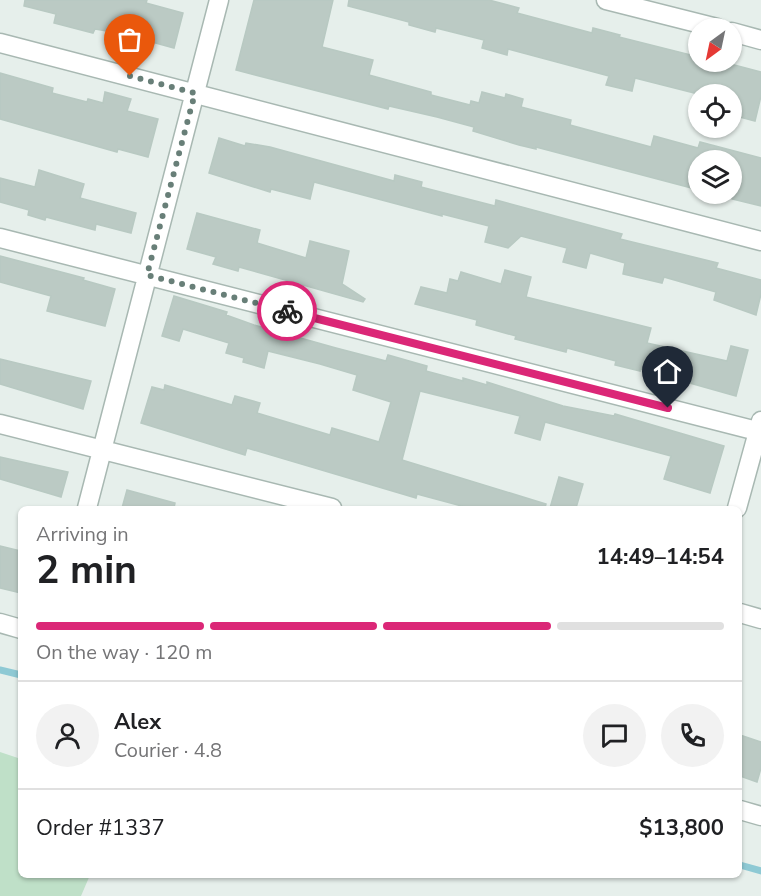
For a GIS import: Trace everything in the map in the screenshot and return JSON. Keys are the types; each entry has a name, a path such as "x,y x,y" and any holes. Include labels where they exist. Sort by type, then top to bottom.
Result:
{"street":[{"path":"88,506 219,0"},
{"path":"606,0 688,21"},
{"path":"742,35 761,40"},
{"path":"0,42 761,242"},
{"path":"0,238 760,427 739,506"},
{"path":"0,424 325,506"},
{"path":"742,614 761,619"},
{"path":"0,623 18,628"},
{"path":"742,811 761,816"}],"green space":[{"path":"0,752 18,758 18,878 89,878 81,896 0,896"}],"building":[{"path":"25,0 147,0 146,3 183,13 174,48 119,33 95,29 93,33 54,23 56,14 24,6"},
{"path":"254,0 333,0 322,47 373,60 369,75 470,105 471,101 479,103 482,92 505,98 506,94 523,99 521,107 571,120 570,125 651,147 654,136 698,148 700,142 730,150 688,150 688,187 536,147 536,149 519,145 473,131 474,127 437,117 389,106 388,109 236,70"},
{"path":"349,0 489,0 519,8 517,13 592,33 593,28 688,54 688,72 742,72 742,67 761,72 761,96 755,121 742,118 742,84 688,84 688,91 635,78 632,91 606,85 609,76 508,49 507,55 482,48 484,40 436,28 435,32 409,25 409,22 348,6"},
{"path":"0,73 53,88 52,93 87,102 88,99 103,103 105,92 131,99 127,111 158,119 148,157 118,149 117,152 0,119"},
{"path":"219,138 245,146 246,143 270,147 394,181 395,175 422,182 421,187 495,206 496,200 622,234 620,239 718,263 716,268 761,280 761,294 756,315 714,300 716,292 664,277 662,283 623,274 625,263 590,253 586,268 563,262 567,248 521,236 508,248 485,242 489,226 314,182 310,199 271,189 270,192 209,173"},
{"path":"742,153 761,158 761,206 742,201"},
{"path":"39,170 84,184 80,198 136,213 131,233 96,224 95,230 46,217 45,220 28,215 29,210 0,202 0,178 35,187"},
{"path":"197,213 260,230 257,243 306,258 310,241 349,251 342,284 365,299 363,302 239,267 238,271 213,264 216,257 187,249"},
{"path":"0,256 84,278 83,280 115,289 105,326 47,311 51,296 0,282"},
{"path":"505,270 531,277 526,297 651,328 647,343 727,361 731,346 748,350 736,396 640,369 640,371 615,365 616,361 567,348 566,352 515,339 516,336 476,325 477,320 415,304 421,287 447,293 450,279 458,281 461,272 501,284"},
{"path":"174,296 227,312 226,315 254,325 336,348 386,361 388,355 427,366 426,371 463,381 463,378 487,385 487,382 563,406 614,416 615,414 724,446 710,493 664,479 671,456 545,422 540,440 515,433 520,416 420,391 402,460 546,504 546,506 462,506 417,494 416,498 247,448 245,455 141,423 152,387 164,390 165,385 232,405 235,396 260,403 257,413 330,435 332,428 379,442 391,402 353,390 357,375 320,364 268,351 264,368 243,362 244,358 226,353 229,343 183,329 179,341 162,336"},
{"path":"0,359 91,381 83,409 0,384"},
{"path":"0,457 68,472 61,497 0,479"},
{"path":"559,477 583,484 577,506 551,506"},
{"path":"127,490 175,503 174,506 123,506"},
{"path":"0,546 18,550 18,592 0,588"},
{"path":"742,736 761,742 761,768 757,782 742,777"}],"waterway":[{"path":"0,670 18,674"},
{"path":"742,866 761,871"}],"way so far":[{"path":"130,76 195,93 147,275 287,311"}],"route":[{"path":"287,311 668,408"}]}
